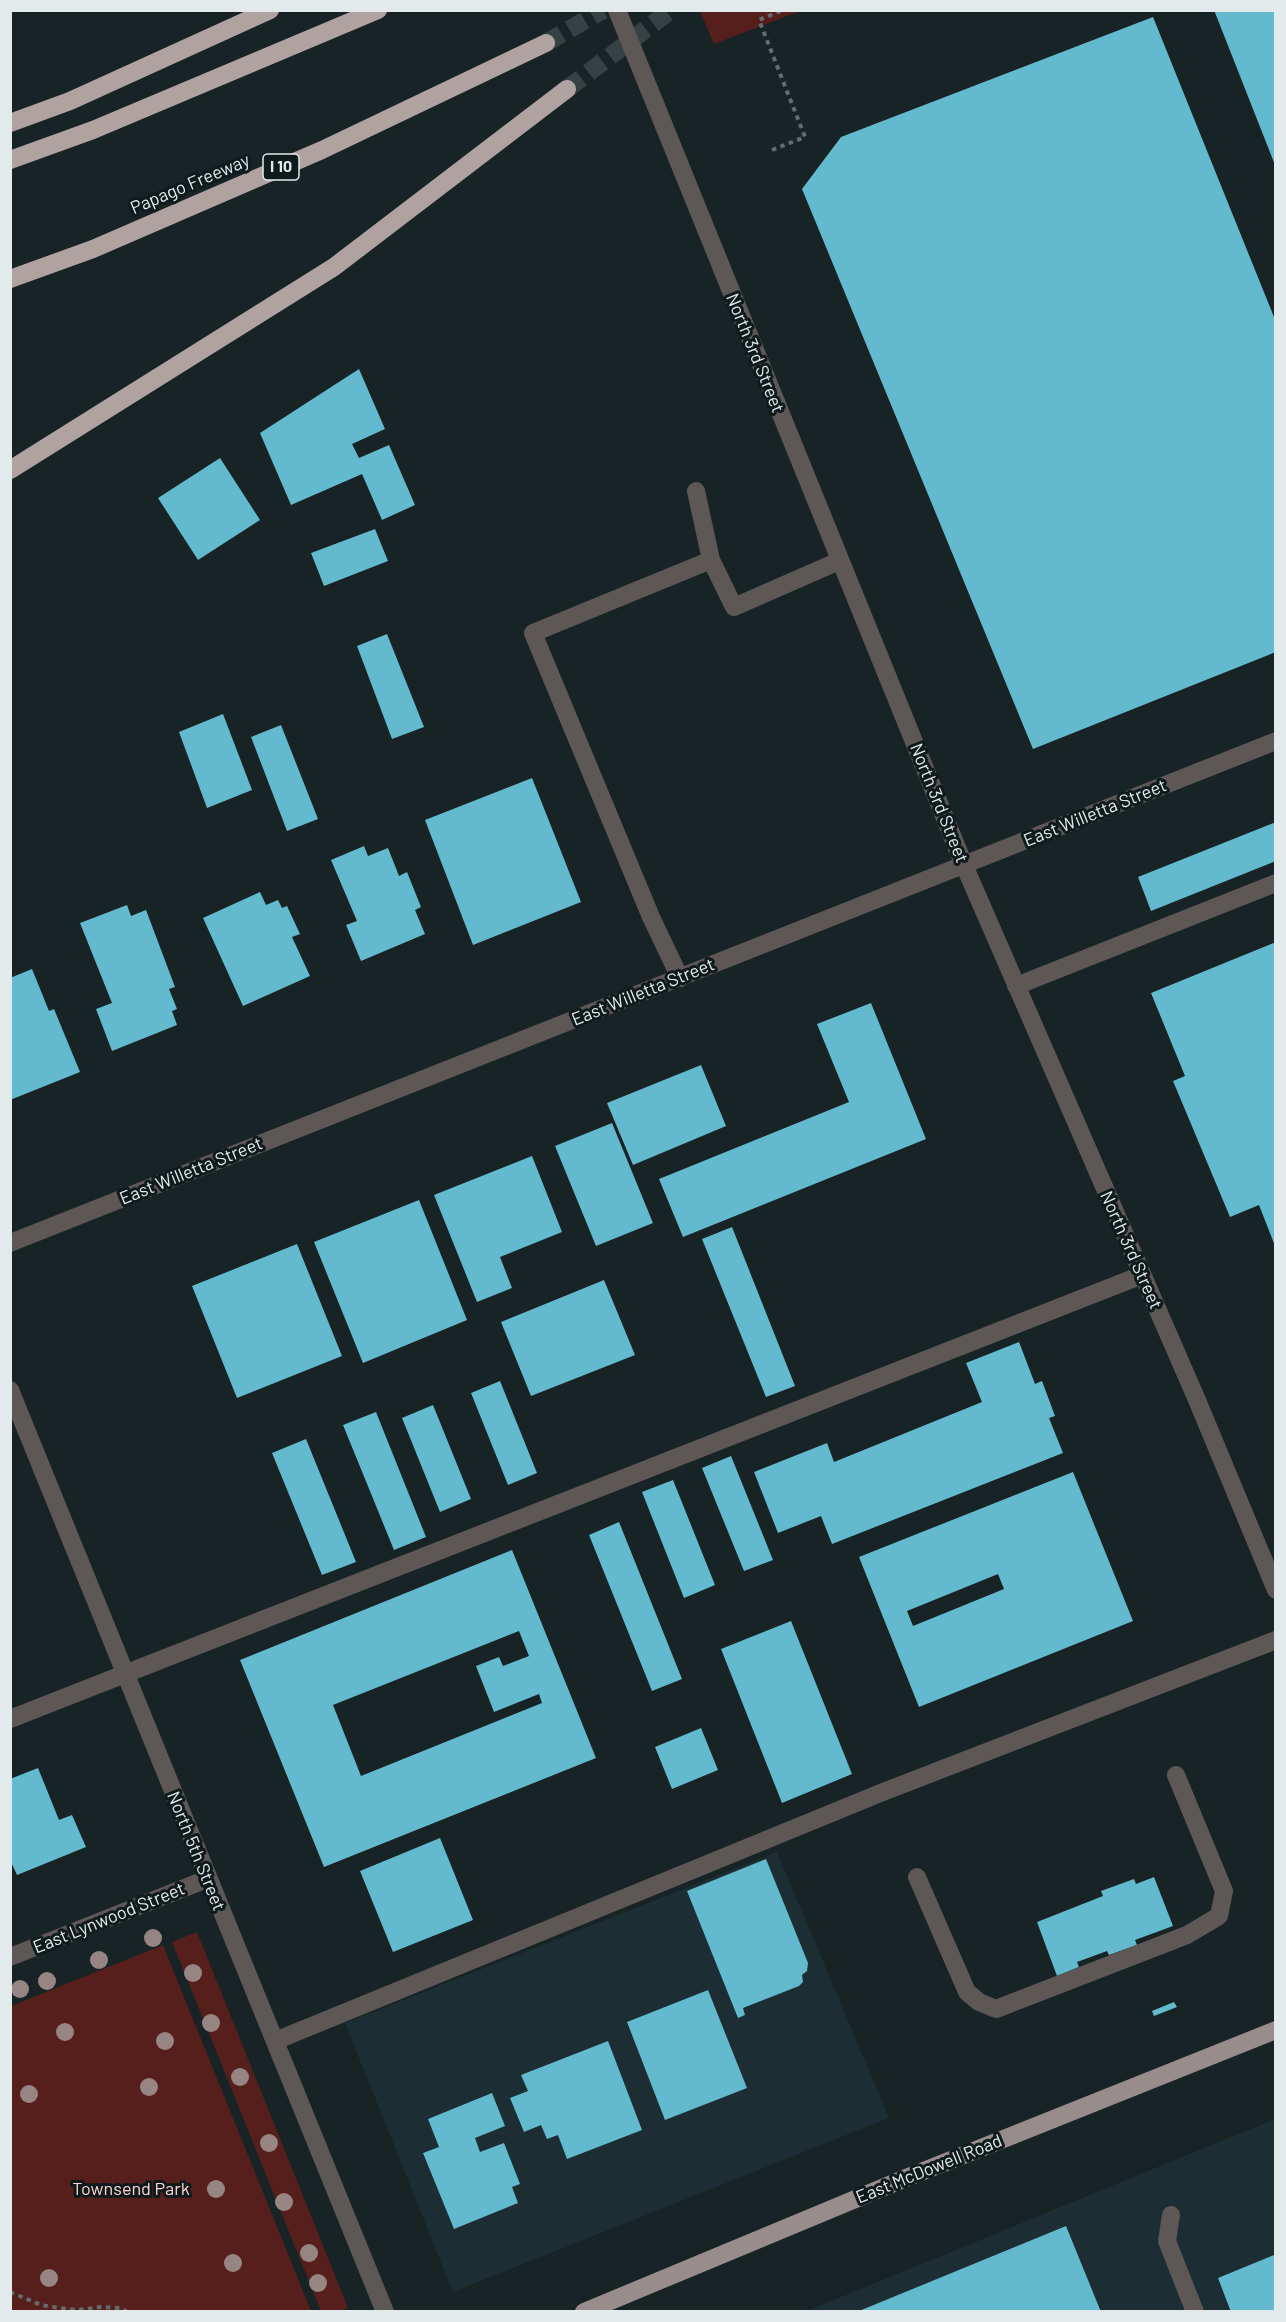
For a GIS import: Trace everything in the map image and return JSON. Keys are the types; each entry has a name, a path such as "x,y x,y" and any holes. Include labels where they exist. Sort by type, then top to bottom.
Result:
{"highway":[{"path":"10,123 70,101 270,10"},
{"path":"10,160 93,130 378,10"},
{"name":"Papago Freeway","path":"10,279 93,249 311,155 546,43"},
{"path":"10,470 334,267 567,89"}],"main road":[{"name":"East McDowell Road","path":"584,2312 906,2178 1275,2030"}],"street":[{"name":"North 3rd Street","path":"617,10 964,865 1142,1275 1275,1590"},
{"path":"696,491 711,560 734,607 839,561"},
{"path":"680,978 651,917 533,633 711,560"},
{"name":"East Willetta Street","path":"10,1243 1275,741"},
{"path":"1016,986 1275,883"},
{"path":"10,1719 1142,1275"},
{"name":"North 5th Street","path":"10,1390 385,2312"},
{"path":"275,2041 873,1797 1275,1640"},
{"path":"917,1877 967,1992 979,2002 996,2009 1187,1935 1218,1916 1224,1891 1176,1775"},
{"name":"East Lynwood Street","path":"10,1957 207,1879"},
{"path":"1171,2215 1167,2241 1195,2312"}],"path":[{"path":"772,150 806,137 759,20 783,10"},
{"path":"10,2292 41,2305 59,2308 111,2307 127,2312"}],"shaded area":[{"path":"777,1852 889,2118 453,2292 345,2023"},
{"path":"1275,2119 1275,2311 807,2311"}],"green space":[{"path":"700,11 800,11 714,44"},
{"path":"197,1932 348,2308 339,2311 321,2311 172,1942"},
{"name":"Townsend Park","path":"163,1945 311,2311 11,2311 11,2006"}],"building":[{"path":"1214,10 1276,10 1276,165 1275,165"},
{"path":"1153,17 1276,322 1276,652 1033,749 802,189 841,137"},
{"path":"359,369 385,429 352,444 359,458 389,445 415,505 382,520 362,474 291,505 260,433"},
{"path":"220,458 260,520 198,560 158,498"},
{"path":"375,529 388,561 324,586 311,553"},
{"path":"387,634 424,727 392,739 357,646"},
{"path":"223,714 252,790 207,808 179,732"},
{"path":"281,725 318,819 287,831 251,737"},
{"path":"532,778 581,902 473,945 425,820"},
{"path":"1276,822 1276,861 1151,911 1138,877"},
{"path":"364,846 368,856 388,848 399,876 407,872 421,907 415,910 425,934 361,961 346,925 357,921 331,860"},
{"path":"260,892 266,905 278,900 282,908 287,906 300,934 292,937 310,976 243,1006 203,918"},
{"path":"127,905 131,916 146,910 175,987 169,989 177,1009 172,1011 177,1025 112,1051 96,1009 112,1003 80,923"},
{"path":"1276,942 1275,1246 1259,1205 1230,1217 1173,1081 1185,1076 1151,993"},
{"path":"32,969 49,1011 54,1009 80,1072 10,1100 10,978"},
{"path":"871,1003 926,1139 683,1237 659,1179 849,1102 817,1024"},
{"path":"701,1065 726,1126 633,1165 607,1103"},
{"path":"612,1123 653,1223 596,1246 555,1146"},
{"path":"532,1156 562,1232 500,1257 512,1288 477,1302 434,1195"},
{"path":"419,1200 467,1320 363,1363 314,1242"},
{"path":"732,1227 795,1386 766,1397 702,1239"},
{"path":"297,1244 342,1356 237,1398 192,1286"},
{"path":"604,1280 635,1355 531,1396 501,1322"},
{"path":"1019,1342 1035,1384 1042,1381 1055,1416 1049,1418 1063,1453 832,1544 821,1516 778,1533 754,1472 827,1443 834,1462 982,1402 966,1363"},
{"path":"500,1381 537,1473 508,1485 471,1393"},
{"path":"433,1405 471,1499 440,1512 402,1418"},
{"path":"376,1412 426,1537 394,1550 343,1425"},
{"path":"306,1439 356,1562 322,1575 272,1453"},
{"path":"731,1456 773,1560 744,1571 702,1468"},
{"path":"1073,1472 1133,1621 919,1707 859,1557","holes":["998,1574 1004,1589 913,1626 907,1611"]},
{"path":"673,1480 715,1585 684,1598 642,1492"},
{"path":"619,1522 682,1679 652,1691 589,1535"},
{"path":"512,1550 596,1758 324,1867 240,1660","holes":["519,1631 529,1656 503,1666 499,1657 476,1666 494,1712 539,1694 542,1703 361,1776 333,1705"]},
{"path":"791,1621 852,1774 782,1803 721,1649"},
{"path":"701,1728 718,1770 672,1789 655,1747"},
{"path":"38,1768 59,1820 72,1815 86,1847 17,1875 10,1860 10,1779"},
{"path":"440,1838 473,1920 393,1952 360,1871"},
{"path":"766,1859 808,1963 807,1971 802,1975 803,1982 799,1986 743,2008 745,2015 738,2018 687,1891"},
{"path":"1154,1877 1173,1926 1135,1940 1137,1945 1109,1955 1107,1951 1077,1962 1079,1967 1057,1976 1037,1922 1103,1896 1101,1891 1134,1879 1136,1884"},
{"path":"708,1990 747,2088 665,2120 627,2022"},
{"path":"1174,2002 1177,2007 1154,2016 1152,2011"},
{"path":"608,2041 642,2130 567,2159 558,2135 547,2139 541,2125 524,2132 510,2098 528,2091 521,2075"},
{"path":"492,2093 505,2126 475,2138 480,2152 504,2143 520,2184 512,2187 518,2203 454,2229 423,2153 439,2147 428,2119"},
{"path":"1066,2226 1101,2312 859,2312 859,2311"},
{"path":"1274,2255 1276,2312 1231,2312 1218,2278"}],"tunnel":[{"path":"546,43 603,10"},
{"path":"567,89 671,10"}]}
